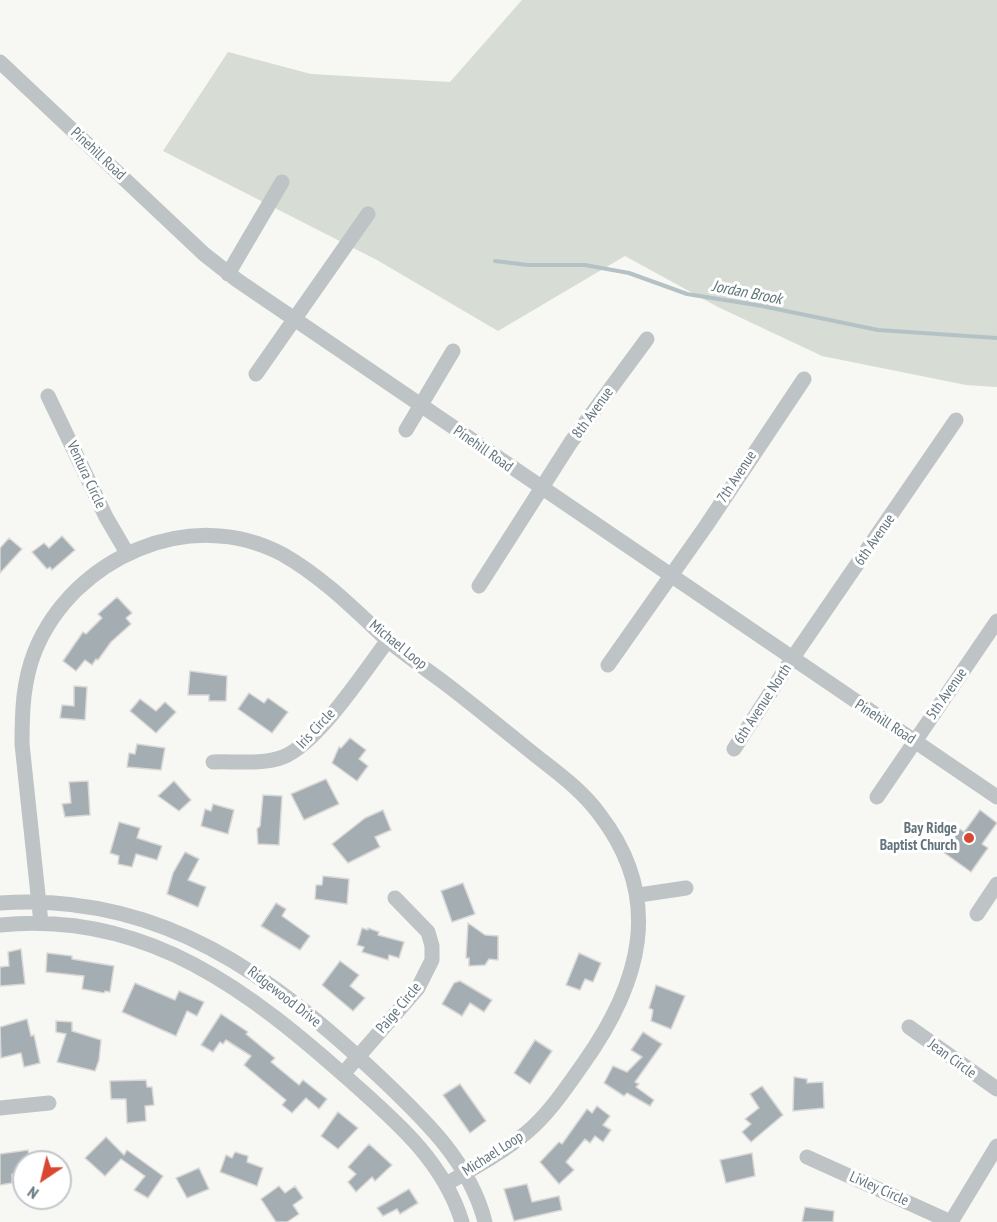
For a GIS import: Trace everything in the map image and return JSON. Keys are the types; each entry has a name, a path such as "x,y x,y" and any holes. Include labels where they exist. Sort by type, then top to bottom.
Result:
{"street":[{"name":"Pinehill Road","path":"0,62 228,274 997,797"},
{"path":"228,274 282,182"},
{"path":"256,374 368,214"},
{"name":"8th Avenue","path":"479,586 571,442 647,339"},
{"path":"406,430 453,351"},
{"name":"7th Avenue","path":"608,665 804,379"},
{"name":"Ventura Circle","path":"48,396 106,517 126,553"},
{"name":"6th Avenue","path":"792,659 956,420"},
{"name":"Michael Loop","path":"41,923 22,744 25,682 34,652 56,611 81,584 126,553 158,541 215,536 256,544 281,554 315,576 357,610 388,640 535,754 591,803 608,825 639,895 636,948 631,978 605,1033 539,1121 502,1151 446,1184"},
{"name":"5th Avenue","path":"877,797 997,621"},
{"name":"Iris Circle","path":"213,762 266,761 281,758 295,751 318,730 388,640"},
{"name":"6th Avenue North","path":"734,749 792,659"},
{"path":"977,914 997,884"},
{"path":"639,895 686,888"},
{"name":"Paige Circle","path":"343,1074 418,988 432,960 432,946 428,932 394,898"},
{"name":"Ridgewood Drive","path":"0,903 38,901 135,917 199,941 259,975 358,1057 434,1130 465,1173 485,1222"},
{"name":"Ridgewood Drive","path":"0,925 41,923 80,927 125,937 191,963 255,1000 343,1074 427,1154 446,1184 462,1222"},
{"name":"Jean Circle","path":"909,1027 997,1089"},
{"path":"0,1108 49,1103"},
{"path":"951,1222 996,1151"},
{"name":"Livley Circle","path":"807,1157 951,1222"}],"shaded area":[{"path":"522,0 997,0 997,387 966,385 822,356 718,307 625,256 498,331 377,260 163,151 228,52 311,74 450,82"}],"building":[{"path":"62,536 75,550 52,570 50,567 47,569 32,552 44,543 49,548"},
{"path":"9,538 22,549 0,573 0,548"},
{"path":"117,597 132,613 126,618 131,624 111,642 98,660 96,659 92,665 85,660 76,671 63,661 83,632 86,634 102,618 98,614"},
{"path":"190,671 227,676 226,701 209,701 209,695 188,695"},
{"path":"74,686 87,687 85,720 60,718 62,705 74,706"},
{"path":"249,693 264,703 268,698 288,712 272,733 238,709"},
{"path":"140,699 156,711 165,702 176,712 156,733 130,711"},
{"path":"350,738 366,750 359,759 368,766 357,781 332,763 339,747 341,748"},
{"path":"137,744 165,748 161,770 127,767 129,753 135,754"},
{"path":"326,779 339,804 304,820 291,794"},
{"path":"88,781 90,815 65,817 62,804 71,803 69,782"},
{"path":"174,781 191,800 179,811 158,796"},
{"path":"263,795 282,796 279,845 258,844 257,829 260,826"},
{"path":"213,804 234,810 228,834 201,826 205,809 211,811"},
{"path":"383,810 391,830 375,837 380,847 348,863 332,844 365,818"},
{"name":"Bay Ridge Baptist Church","path":"980,810 997,823 982,844 988,848 971,872 943,852 960,829 964,832"},
{"path":"119,822 140,828 137,838 162,846 157,860 136,854 132,867 118,864 119,856 110,853"},
{"path":"185,852 199,859 188,880 206,887 198,907 167,894 173,873"},
{"path":"323,876 349,879 347,904 315,899 316,885 322,885"},
{"path":"463,883 475,914 452,922 441,891"},
{"path":"276,903 286,909 282,916 310,936 300,950 261,926"},
{"path":"468,923 485,935 498,936 498,960 489,959 485,965 469,966 469,958 466,958"},
{"path":"362,928 368,930 368,928 379,932 378,935 404,942 399,958 389,955 388,960 362,952 364,947 357,945"},
{"path":"21,949 25,984 0,986 0,967 9,966 8,952"},
{"path":"47,953 72,956 72,959 114,966 110,992 82,989 84,976 46,972"},
{"path":"579,953 601,963 593,982 585,979 580,990 566,985"},
{"path":"340,961 359,975 350,986 365,998 353,1011 322,985"},
{"path":"460,981 492,1000 484,1012 470,1003 462,1016 442,1004 454,983"},
{"path":"135,983 175,1000 179,991 204,1002 197,1016 187,1011 176,1036 122,1012"},
{"path":"656,985 685,996 671,1029 651,1021 653,1010 649,1008"},
{"path":"221,1014 248,1032 246,1034 275,1058 271,1062 299,1085 303,1080 327,1099 319,1109 306,1098 292,1113 282,1105 286,1100 244,1065 251,1056 226,1040 223,1044 220,1042 213,1052 201,1045"},
{"path":"27,1019 31,1036 34,1035 40,1063 24,1067 21,1053 1,1058 0,1027"},
{"path":"56,1021 72,1022 72,1031 101,1040 99,1060 95,1071 57,1062 66,1034 56,1032"},
{"path":"643,1032 662,1044 635,1082 639,1084 636,1087 654,1100 650,1106 627,1093 624,1096 604,1083 613,1066 627,1072 642,1057 631,1050"},
{"path":"535,1040 552,1051 530,1084 514,1073"},
{"path":"794,1077 807,1079 807,1083 823,1082 824,1108 793,1111"},
{"path":"146,1080 147,1087 152,1087 154,1105 145,1106 146,1121 127,1123 126,1099 111,1099 110,1081"},
{"path":"460,1084 486,1121 470,1133 443,1095"},
{"path":"762,1086 783,1115 751,1142 742,1132 751,1124 745,1119 759,1108 750,1094"},
{"path":"597,1106 610,1116 603,1125 611,1130 603,1142 595,1136 590,1143 585,1139 566,1162 574,1170 559,1184 540,1162 559,1142 562,1144 587,1109 592,1113"},
{"path":"338,1112 358,1128 338,1149 321,1136"},
{"path":"106,1137 124,1155 127,1150 163,1176 148,1198 134,1190 145,1176 121,1159 105,1176 85,1158"},
{"path":"369,1144 392,1165 375,1181 372,1177 356,1192 348,1182 356,1174 348,1167"},
{"path":"12,1152 12,1183 0,1185 0,1154"},
{"path":"235,1152 248,1156 247,1162 263,1168 257,1186 220,1172 226,1155 232,1158"},
{"path":"752,1153 755,1176 726,1183 720,1160"},
{"path":"199,1168 209,1189 187,1198 176,1178"},
{"path":"527,1184 532,1202 559,1196 562,1210 514,1221 504,1189"},
{"path":"279,1186 285,1193 295,1186 303,1198 293,1205 299,1214 287,1222 276,1222 261,1199"},
{"path":"409,1189 418,1203 400,1214 397,1209 383,1216 377,1208"},
{"path":"805,1207 834,1211 833,1222 802,1222"}],"waterway":[{"name":"Jordan Brook","path":"495,261 528,265 585,265 629,273 687,294 762,306 878,330 997,338"}],"place":[{"name":"Bay Ridge Baptist Church","path":"969,838"}]}
